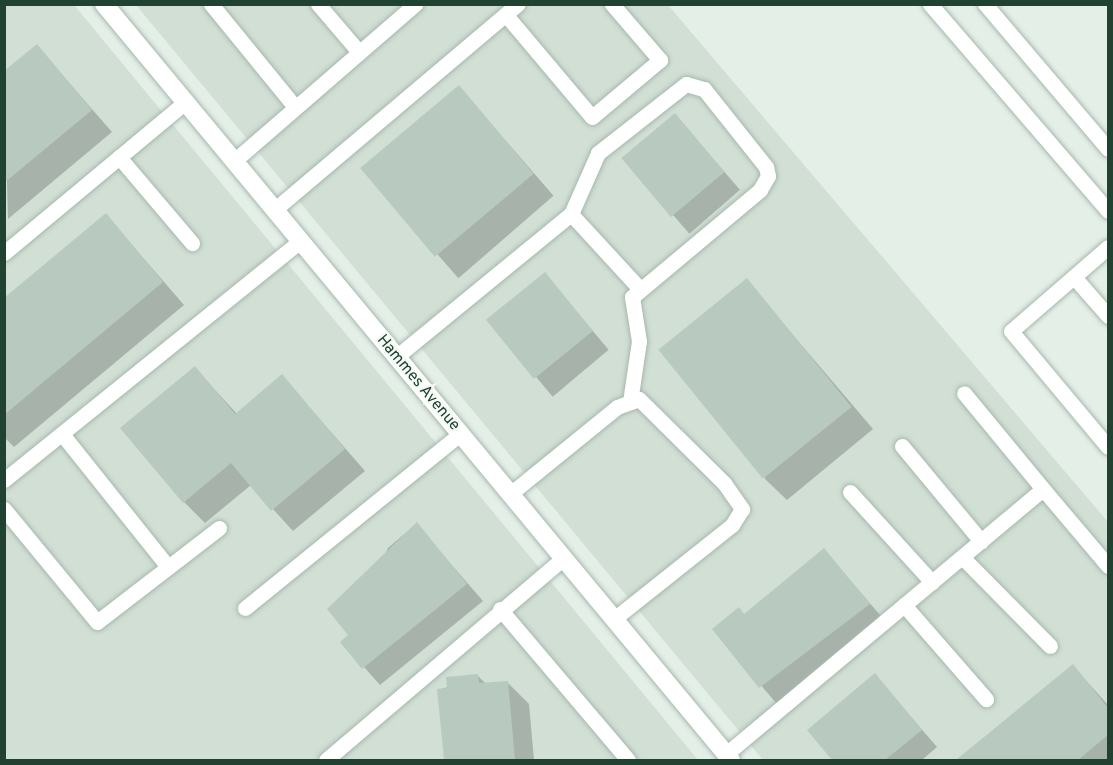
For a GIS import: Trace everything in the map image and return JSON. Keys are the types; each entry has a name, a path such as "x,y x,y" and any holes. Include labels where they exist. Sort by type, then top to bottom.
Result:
{"street":[{"name":"Hammes Avenue","path":"104,4 729,757"}],"lane":[{"path":"211,4 296,107"},
{"path":"318,4 360,52"},
{"path":"234,161 415,4"},
{"path":"274,210 518,4"},
{"path":"506,15 592,117 660,60 612,4"},
{"path":"986,4 1108,148"},
{"path":"935,6 1108,211"},
{"path":"396,357 571,214 591,164 609,140 679,87 696,84 704,89 759,156 768,176 748,201 639,288 630,306 639,342 630,402"},
{"path":"4,253 185,102"},
{"path":"119,157 192,243"},
{"path":"571,214 639,288"},
{"path":"4,480 300,241"},
{"path":"1108,247 1011,331 1108,447"},
{"path":"1074,276 1108,316"},
{"path":"964,393 1108,566"},
{"path":"510,494 617,407 639,399 724,483 742,509 732,525 614,619"},
{"path":"62,434 168,567"},
{"path":"245,608 460,434"},
{"path":"903,446 981,541"},
{"path":"729,757 904,605 1043,489"},
{"path":"850,492 932,582"},
{"path":"4,509 97,622 219,528"},
{"path":"962,557 1050,646"},
{"path":"326,760 500,609 563,558"},
{"path":"904,605 987,699"},
{"path":"500,609 628,760"}],"shaded area":[{"path":"4,5 74,5 698,760 5,760"},
{"path":"136,5 668,5 1108,522 1108,760 763,760"}],"building":[{"path":"37,44 92,110 4,183 4,71"},
{"path":"459,85 534,174 435,257 360,168"},
{"path":"675,113 724,172 671,217 621,158"},
{"path":"106,213 163,282 4,415 4,298"},
{"path":"545,272 593,331 534,379 486,320"},
{"path":"747,278 851,407 763,479 658,350"},
{"path":"195,366 235,414 282,374 345,449 271,511 231,463 183,503 120,428"},
{"path":"417,522 467,584 362,669 340,642 348,635 327,609"},
{"path":"824,548 870,604 759,688 712,629 739,607 744,614"},
{"path":"1073,664 1108,708 1108,735 1078,760 956,760"},
{"path":"875,673 922,730 885,760 832,760 807,730"},
{"path":"478,674 479,683 508,681 515,760 444,760 437,689 447,688 446,677"}]}
